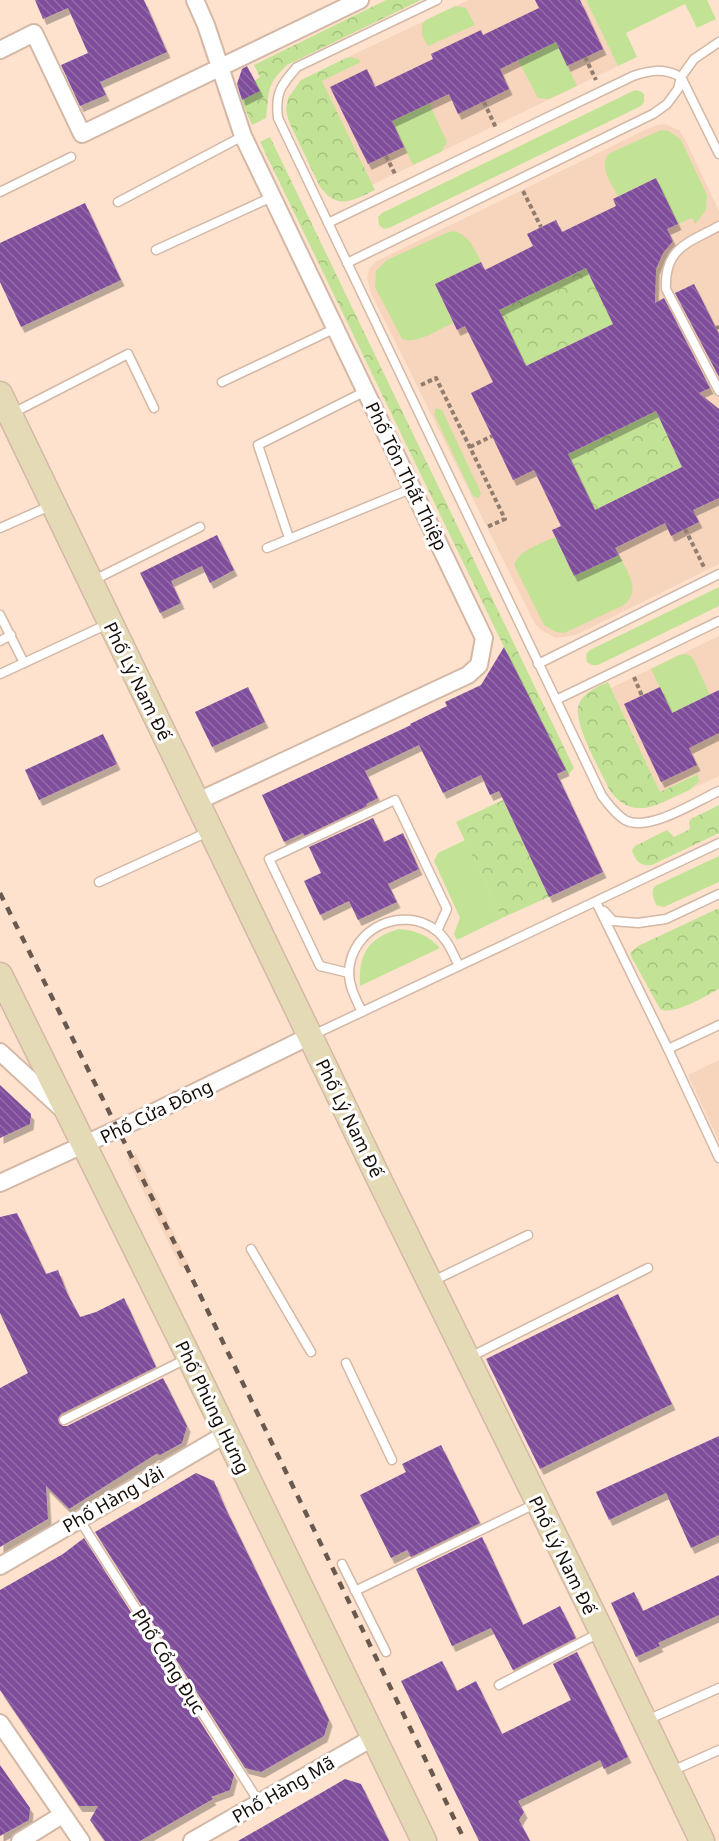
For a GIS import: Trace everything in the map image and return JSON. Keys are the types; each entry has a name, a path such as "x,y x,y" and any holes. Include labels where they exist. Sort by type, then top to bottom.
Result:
{"street":[{"name":"Phố Tôn Thất Thiệp","path":"195,0 206,25 243,136 484,638 479,665 468,675 196,802"},
{"path":"0,50 34,33 82,134 360,0"},
{"name":"Phố Lý Nam Đế","path":"5,404 537,1503 583,1586 602,1632 702,1841"},
{"name":"Phố Phùng Hưng","path":"0,975 424,1841"},
{"name":"Phố Cửa Đông","path":"0,1183 85,1145 310,1036"},
{"path":"0,1052 71,1117"},
{"name":"Phố Hàng Vải","path":"0,1566 226,1434"},
{"path":"0,1723 81,1841"},
{"name":"Phố Hàng Mã","path":"192,1841 374,1737"},
{"path":"20,1841 62,1815"}],"lane":[{"path":"436,0 297,67 282,83 276,102 278,118 602,796 614,812 627,821 644,823 663,818 719,791"},
{"path":"347,263 653,114 667,104 678,89 681,77 694,59 719,42"},
{"path":"328,223 633,76 651,70 669,70 681,77 719,154"},
{"path":"118,202 243,136"},
{"path":"0,192 71,157"},
{"path":"156,250 272,197"},
{"path":"719,226 681,246 671,259 666,273 666,289 719,391"},
{"path":"222,382 336,328"},
{"path":"5,404 128,354 154,408"},
{"path":"289,538 258,444 366,391"},
{"path":"267,548 413,488"},
{"path":"0,528 53,504"},
{"path":"91,582 200,527"},
{"path":"538,664 719,574"},
{"path":"0,615 24,663"},
{"path":"556,700 719,621"},
{"path":"0,674 110,622"},
{"path":"0,641 10,635"},
{"path":"349,973 320,966 269,859 396,800 447,909 437,931"},
{"path":"99,882 210,831"},
{"path":"310,1036 719,843"},
{"path":"596,902 613,921 638,923 666,919 719,894"},
{"path":"596,902 719,1158"},
{"path":"362,1012 352,990 349,973 352,956 360,940 372,928 388,921 405,919 422,922 437,931 448,944 459,966"},
{"path":"668,1049 719,1025"},
{"path":"430,1283 528,1235"},
{"path":"251,1249 311,1352"},
{"path":"467,1359 648,1268"},
{"path":"64,1420 189,1357"},
{"path":"346,1363 392,1460"},
{"path":"355,1591 537,1503"},
{"name":"Phố Cổng Đục","path":"79,1519 259,1802"},
{"path":"342,1564 386,1652"},
{"path":"499,1685 602,1632"},
{"path":"644,1722 719,1688"},
{"path":"669,1772 719,1750"}],"path":[{"path":"585,57 593,73"},
{"path":"484,102 493,121"},
{"path":"386,156 393,170"},
{"path":"518,179 541,227"},
{"path":"408,391 436,378 505,519 476,533"},
{"path":"470,447 492,436"},
{"path":"685,529 696,552"},
{"path":"636,681 642,696"}],"shaded area":[{"path":"469,0 586,0 618,66 372,185 322,81 360,62 351,57 346,58"},
{"path":"666,124 680,131 685,139 719,211 719,564 576,635 556,638 541,630 534,622 371,293 367,278 369,269 375,262 645,130"},
{"path":"719,636 719,776 693,788 696,785 698,774 660,792 611,688"},
{"path":"719,1060 719,1141 688,1075"},
{"path":"136,1154 189,1265 181,1268 127,1158"}],"green space":[{"path":"386,0 421,0 287,65 272,84 266,118 252,125 241,100 259,91 254,81 260,77 254,65"},
{"path":"586,0 707,0 716,19 697,28 685,4 626,33 637,57 618,66"},
{"path":"455,6 466,8 475,25 428,46 422,35 422,24"},
{"path":"556,42 577,86 549,99 538,98 518,60"},
{"path":"351,57 361,62 322,81 375,190 359,198 338,201 325,193 319,185 289,122 286,110 288,98 301,80"},
{"path":"635,90 644,94 644,102 641,106 389,228 384,229 379,225 378,217 382,213"},
{"path":"429,103 447,142 441,152 413,165 392,121"},
{"path":"661,130 669,131 681,140 707,195 706,210 695,224 692,218 678,224 656,178 618,196 605,169 606,158 610,153"},
{"path":"270,137 574,768 568,775 260,142"},
{"path":"453,231 467,239 481,262 435,284 453,323 421,338 402,339 375,287 376,271 387,260"},
{"path":"586,268 613,324 526,366 499,310"},
{"path":"436,408 442,410 481,493 479,498 473,496 434,414"},
{"path":"656,411 682,467 595,510 568,454"},
{"path":"555,537 574,576 619,555 629,574 632,587 632,593 624,605 564,633 556,632 544,625 514,565 526,551"},
{"path":"719,587 719,606 598,665 587,662 586,654 590,650"},
{"path":"685,654 694,660 710,695 672,713 651,669"},
{"path":"608,682 660,792 698,774 699,781 694,787 656,805 640,808 624,804 610,791 583,734 578,712 579,704 584,696"},
{"path":"503,800 549,897 502,918 456,822"},
{"path":"719,805 719,833 652,865 642,864 635,857 632,850 635,846 667,830 674,837 690,829 691,819"},
{"path":"465,840 502,918 457,940 454,934 460,918 434,861 438,853"},
{"path":"719,856 719,882 664,907 656,905 653,893 655,886"},
{"path":"719,908 719,989 681,1008 660,1009 630,953 638,946"},
{"path":"399,929 422,934 440,948 360,986 361,965 367,949 380,937"}],"building":[{"path":"35,0 144,0 167,52 100,82 106,95 80,106 61,65 88,53 68,8 43,19"},
{"path":"535,0 580,0 603,49 567,66 556,42 500,69 509,89 458,114 449,94 392,121 404,147 368,164 330,87 367,69 375,87 433,59 431,54 481,30 483,35 539,8"},
{"path":"247,66 260,91 242,100 237,84 242,69"},
{"path":"656,178 678,224 667,229 673,241 663,253 656,269 655,303 664,298 710,388 699,393 719,409 719,498 693,510 699,522 671,536 665,523 615,548 619,555 574,576 552,530 561,526 534,470 513,480 471,393 493,382 465,326 457,330 435,284 481,262 485,270 533,246 527,234 556,220 562,232 616,206 613,199","holes":["586,268 613,324 526,366 499,310","656,411 682,467 595,510 568,454"]},
{"path":"85,203 121,280 21,327 0,282 0,243"},
{"path":"694,284 719,334 719,377 675,293"},
{"path":"217,535 234,570 210,583 202,566 171,581 181,603 160,613 140,573"},
{"path":"504,647 566,770 557,774 603,872 549,897 499,791 490,795 481,775 443,793 419,745 365,771 378,798 366,804 367,806 304,836 303,833 284,842 262,795 447,706 445,702 481,685"},
{"path":"248,687 265,722 212,747 195,712"},
{"path":"660,687 672,713 719,690 719,733 689,748 697,765 661,782 624,704"},
{"path":"103,734 117,764 39,800 25,770"},
{"path":"373,818 384,842 403,833 419,869 388,884 397,902 358,920 349,901 320,915 304,881 321,873 309,847"},
{"path":"0,1085 31,1114 30,1124 0,1138"},
{"path":"17,1213 46,1274 58,1270 80,1317 124,1298 156,1367 61,1414 58,1419 59,1423 67,1426 163,1378 187,1426 182,1443 160,1455 156,1454 69,1509 46,1486 48,1519 0,1547 0,1388 28,1373 0,1313 0,1217"},
{"path":"618,1294 672,1404 540,1469 486,1359"},
{"path":"719,1436 719,1535 691,1548 666,1493 609,1520 596,1492"},
{"path":"441,1445 480,1523 411,1557 407,1550 391,1558 360,1495 406,1472 402,1464"},
{"path":"196,1473 214,1481 329,1720 324,1736 261,1772 245,1768 95,1532"},
{"path":"482,1537 523,1625 560,1606 576,1638 513,1670 491,1628 452,1646 416,1569"},
{"path":"84,1538 234,1775 230,1790 211,1797 213,1799 140,1841 105,1841 90,1820 98,1806 79,1806 0,1690 0,1590 63,1554"},
{"path":"719,1575 719,1615 658,1643 660,1646 636,1657 611,1603 634,1592 643,1611"},
{"path":"577,1652 628,1757 604,1769 600,1760 518,1801 524,1812 519,1820 530,1841 479,1841 401,1681 442,1661 457,1691 476,1681 502,1734 571,1700 553,1664"},
{"path":"0,1765 30,1808 29,1820 0,1836"},
{"path":"345,1779 361,1784 389,1841 238,1841"}],"railway":[{"path":"0,893 186,1266 465,1841"}]}
